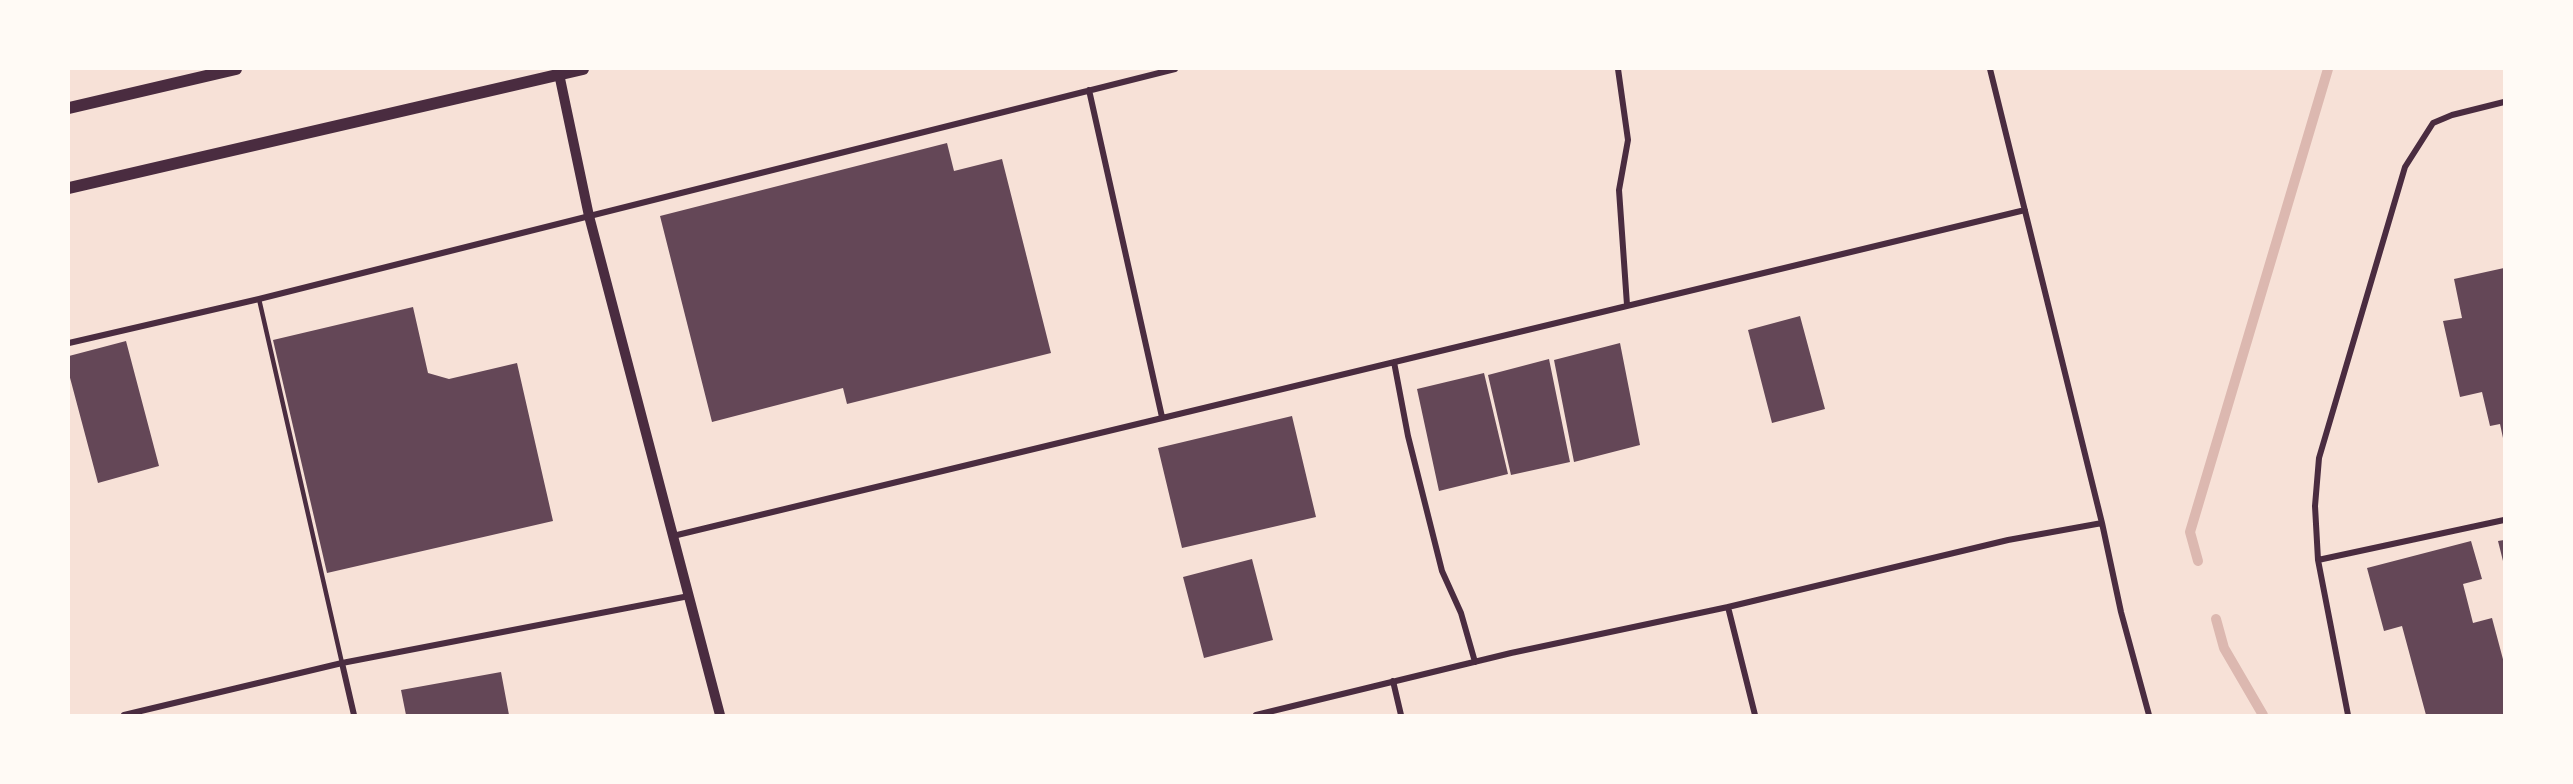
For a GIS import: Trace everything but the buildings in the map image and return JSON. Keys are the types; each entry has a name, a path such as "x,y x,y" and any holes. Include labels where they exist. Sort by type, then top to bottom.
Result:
{"main road":[{"path":"69,108 236,69"},
{"path":"69,188 559,71 583,69"}],"street":[{"path":"69,343 259,299 1175,69"},
{"path":"1618,69 1628,140 1619,190 1627,305"},
{"path":"1990,69 2102,523 2121,612 2149,715"},
{"path":"559,71 589,216 720,715"},
{"path":"1089,90 1162,417"},
{"path":"2348,715 2318,560 2315,506 2319,458 2405,167 2433,123 2452,115 2504,102"},
{"path":"673,536 2025,210"},
{"path":"1394,362 1408,436 1442,571 1461,613 1475,662"},
{"path":"2318,560 2504,520"},
{"path":"1256,715 1475,662 1728,607 2008,540 2102,523"},
{"path":"124,715 342,663 689,596"},
{"path":"1728,607 1755,715"},
{"path":"342,663 354,715"},
{"path":"1394,681 1401,715"}],"lane":[{"path":"259,299 342,663"}],"waterway":[{"path":"2198,561 2190,532 2328,69"},
{"path":"2216,619 2224,648 2263,715"}]}
